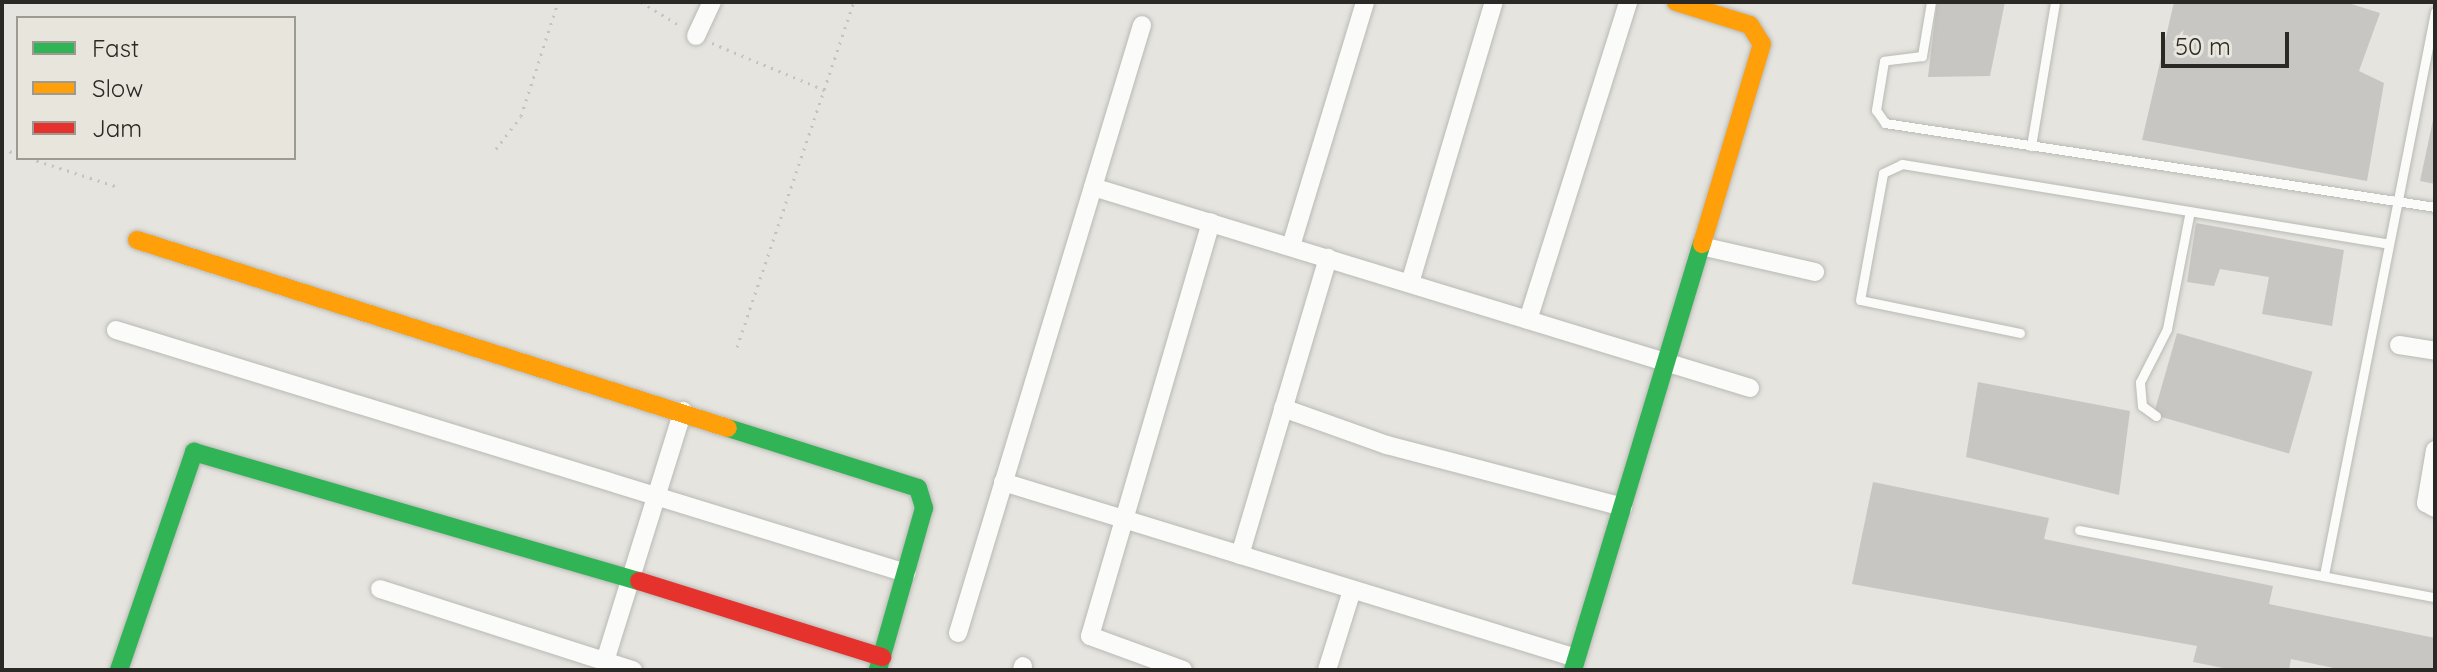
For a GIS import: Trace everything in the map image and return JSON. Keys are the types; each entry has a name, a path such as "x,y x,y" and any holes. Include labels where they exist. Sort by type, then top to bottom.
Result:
{"street":[{"path":"696,36 712,2"},
{"path":"1291,246 1365,2"},
{"path":"1410,283 1494,2"},
{"path":"1528,320 1628,2"},
{"path":"1003,482 1352,590 1574,664 1762,39 1750,25 1676,2"},
{"path":"958,633 1142,25"},
{"path":"1093,187 1750,388"},
{"path":"1183,670 1144,664 1090,636 1211,222"},
{"path":"119,670 194,452 631,579 880,664 925,504 918,488 137,240"},
{"path":"1701,246 1815,272"},
{"path":"1240,555 1328,258"},
{"path":"116,330 906,573"},
{"path":"2399,345 2435,351"},
{"path":"1283,408 1387,445 1623,507"},
{"path":"605,661 683,411"},
{"path":"2435,450 2426,504 2435,508"},
{"path":"380,589 633,670"},
{"path":"1327,670 1352,590"}],"lane":[{"path":"1931,2 1922,56 1884,61 1878,118 2031,146 2435,207"},
{"path":"2031,146 2055,2"},
{"path":"2324,575 2393,201 2435,12"},
{"path":"2020,333 1860,300 1883,173 1902,164 2385,243"},
{"path":"2156,416 2142,406 2140,382 2167,329 2190,211"},
{"path":"2079,530 2435,597"}],"path":[{"path":"496,149 521,116 558,2"},
{"path":"641,2 696,36 827,91"},
{"path":"737,347 827,91 854,2"},
{"path":"35,160 118,187"}],"building":[{"path":"1937,2 2005,2 1990,76 1928,77"},
{"path":"2174,2 2345,2 2380,13 2359,71 2384,83 2367,181 2142,140"},
{"path":"2435,111 2435,184 2420,181"},
{"path":"2196,223 2344,250 2332,326 2262,314 2269,277 2220,269 2214,286 2187,282"},
{"path":"2177,333 2313,372 2289,454 2154,415"},
{"path":"1978,382 2130,411 2119,495 1966,457"},
{"path":"1873,482 2049,518 2044,539 2273,586 2269,604 2435,638 2435,670 2343,670 2291,659 2289,670 2233,670 2193,662 2197,646 1852,584"}],"traffic: fast":[{"path":"1573,670 1702,244"},
{"path":"728,428 918,488 924,508 878,670"},
{"path":"119,670 194,452 639,581"}],"traffic: slow":[{"path":"1676,2 1750,25 1762,44 1702,244"},
{"path":"137,240 728,428"}],"traffic: jam":[{"path":"639,581 882,657"}]}
